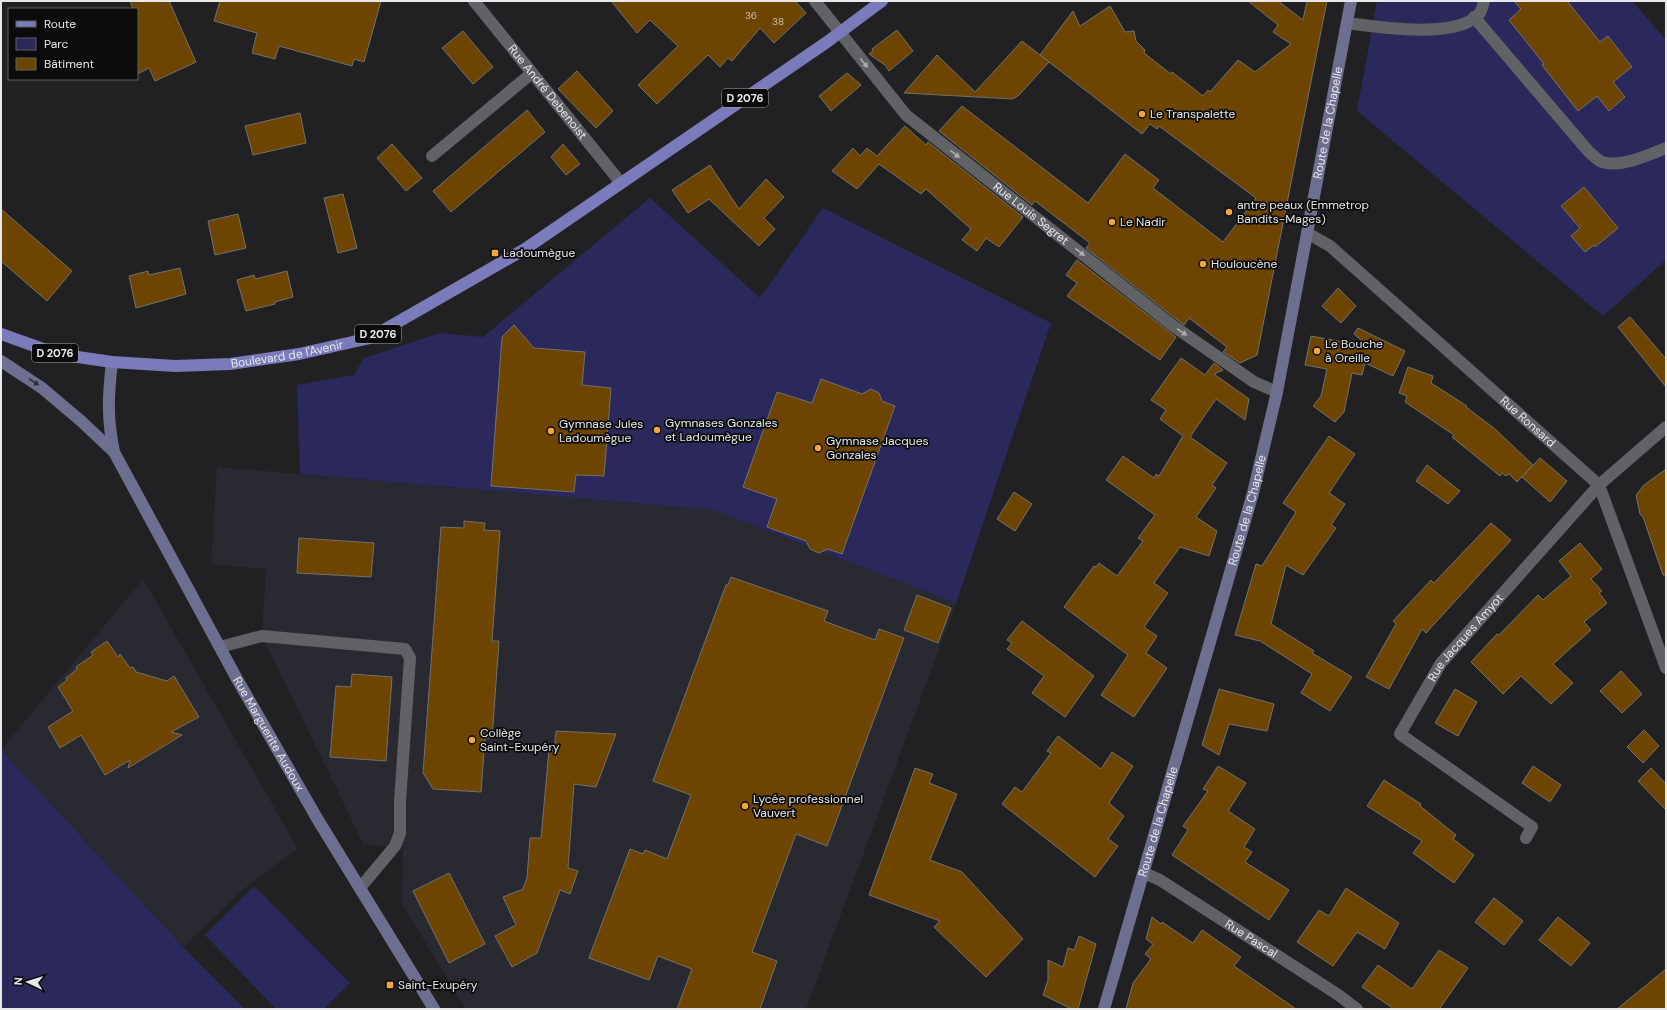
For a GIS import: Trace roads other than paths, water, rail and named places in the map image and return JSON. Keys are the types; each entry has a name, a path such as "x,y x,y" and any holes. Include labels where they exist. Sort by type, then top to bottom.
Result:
{"main road":[{"name":"D 2076","path":"621,183 840,32 882,1"},
{"name":"Route de la Chapelle","path":"1104,1009 1253,493 1277,392 1351,1"},
{"name":"Boulevard de l'Avenir","path":"1,334 57,354 112,362 176,366 230,364 299,354 370,338 500,264 621,183"},
{"name":"Rue Marguerite Audoux","path":"1,361 42,388 81,421 114,452"},
{"name":"Rue Marguerite Audoux","path":"112,362 108,405 108,426 114,452 237,679 318,820 434,1009"}],"street":[{"name":"Rue André Debenoist","path":"474,1 621,183"},
{"name":"Rue Louis Segret","path":"816,1 906,115 1172,324 1254,382 1277,392"},
{"path":"1347,23 1391,29 1437,30 1467,22 1481,12 1484,1"},
{"path":"1474,17 1589,152 1601,162 1620,163 1644,157 1666,148"},
{"path":"432,156 532,73"},
{"name":"Rue Ronsard","path":"1307,233 1330,246 1599,485 1666,668"},
{"name":"Rue Jacques Amyot","path":"1526,838 1532,827 1400,734 1441,663 1599,485 1666,427"},
{"path":"220,647 262,636 405,649 410,658 400,801 400,833 395,846 360,888"},
{"name":"Rue Pascal","path":"1144,873 1160,880 1337,994 1357,1009"}],"place":[{"name":"Le Transpalette","path":"1142,114"},
{"name":"antre peaux (Emmetrop Bandits-Mages)","path":"1229,212"},
{"name":"Le Nadir","path":"1112,222"},
{"name":"Ladoumègue","path":"495,253"},
{"name":"Houloucène","path":"1203,264"},
{"name":"Le Bouche à Oreille","path":"1317,351"},
{"name":"Gymnases Gonzales et Ladoumègue","path":"657,430"},
{"name":"Gymnase Jules Ladoumègue","path":"551,431"},
{"name":"Gymnase Jacques Gonzales","path":"818,448"},
{"name":"Collège Saint-Exupéry","path":"472,740"},
{"name":"Lycée professionnel Vauvert","path":"745,806"},
{"name":"Saint-Exupéry","path":"390,985"}]}
